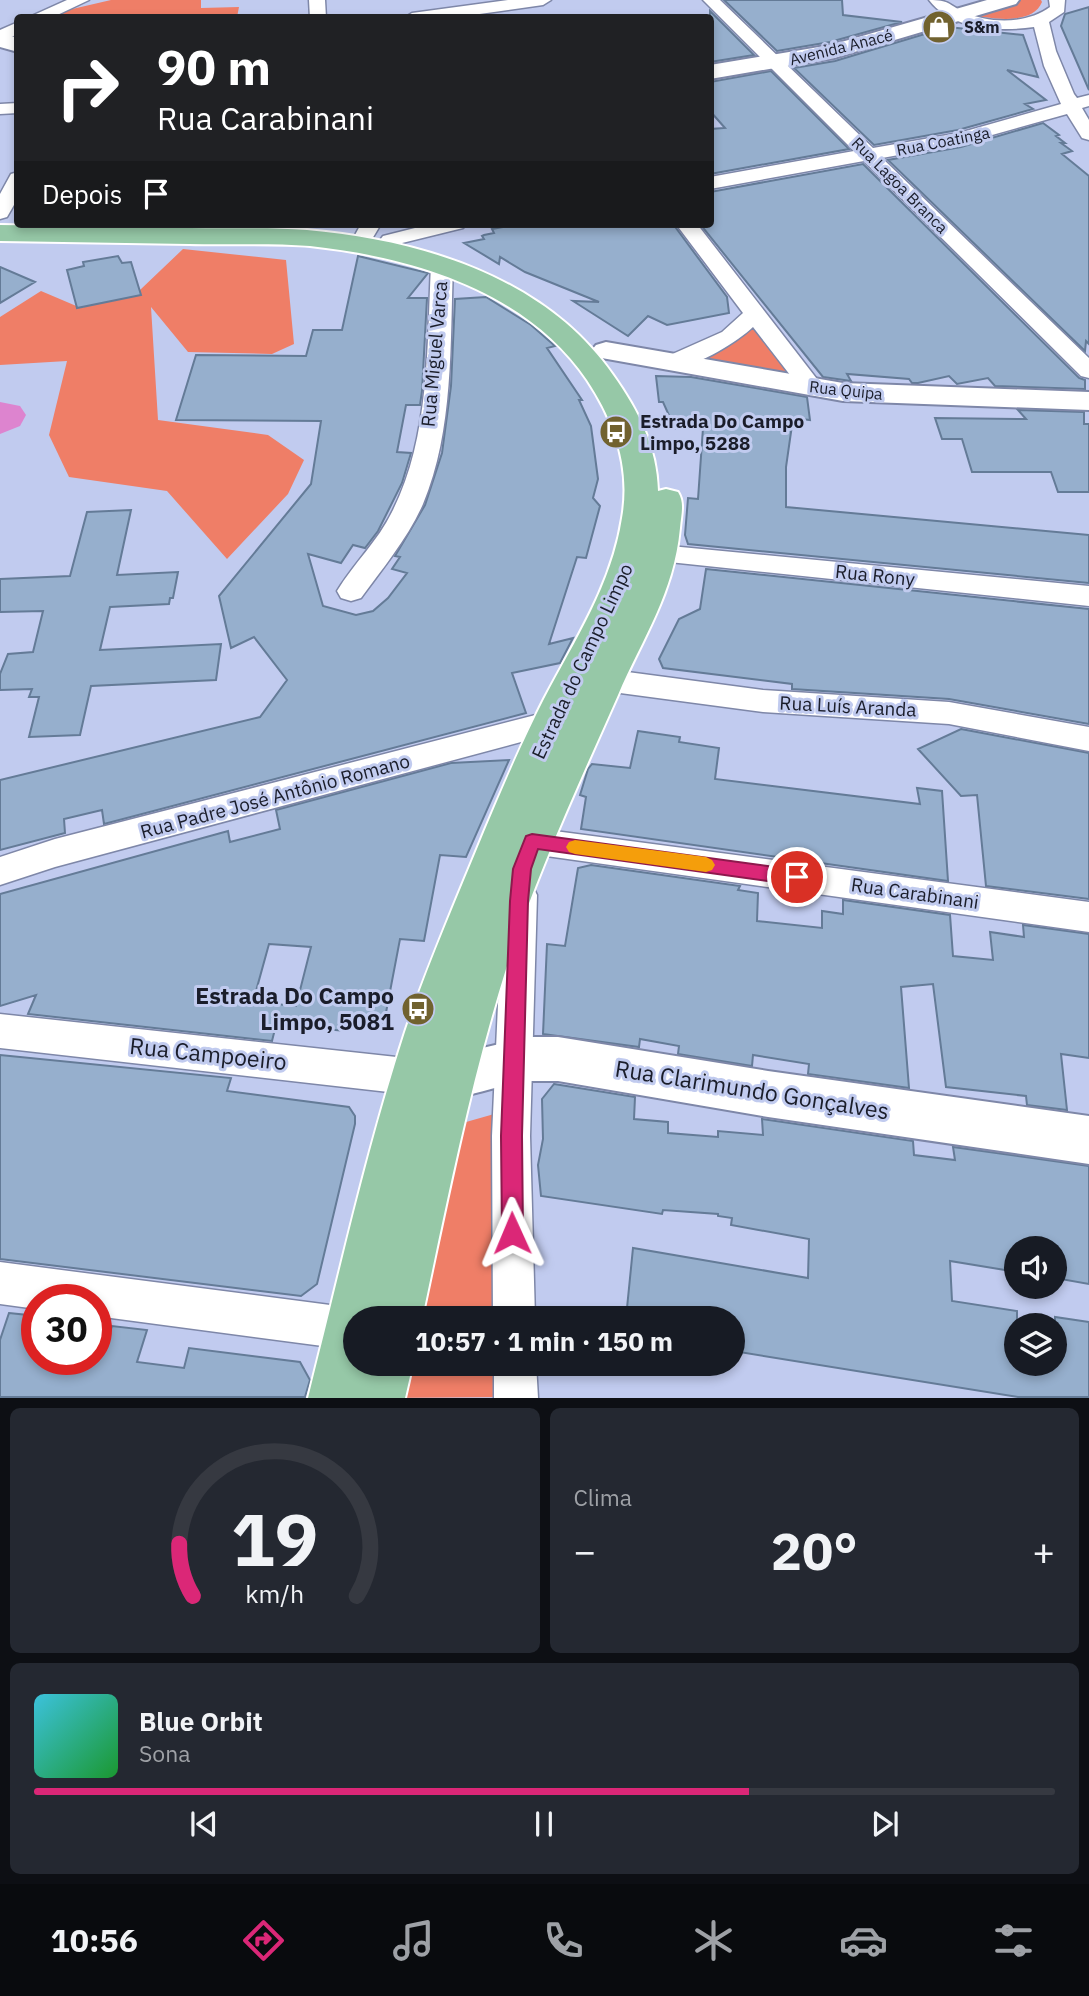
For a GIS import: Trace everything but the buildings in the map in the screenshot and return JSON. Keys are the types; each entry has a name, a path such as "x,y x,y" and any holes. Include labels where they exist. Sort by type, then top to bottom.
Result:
{"main road":[{"name":"Estrada do Campo Limpo","path":"308,228 375,233 461,259 524,286 574,320 606,351 639,399 658,446 667,496 660,554 635,625 605,680 527,855 484,966 433,1077"},
{"name":"Estrada do Campo Limpo","path":"0,233 306,239 348,243 442,265 521,301 557,325 603,378 629,424 641,465 641,512 631,556 601,630 551,723 445,981 433,1077 375,1306"},
{"name":"Estrada do Campo Limpo","path":"336,1398 347,1376"},
{"name":"Estrada do Campo Limpo","path":"374,1376 377,1398"}],"street":[{"path":"45,14 81,0"},
{"path":"469,14 526,10 543,0"},
{"name":"Rua Lagoa Branca","path":"711,0 1089,371"},
{"name":"Avenida Anacé","path":"714,63 834,51 948,9 988,0"},
{"name":"Avenida Anacé","path":"948,9 1009,0"},
{"path":"948,9 986,23 1041,22 1058,9 1057,0"},
{"path":"1041,22 1044,45"},
{"path":"1015,24 1044,45 1080,103 1089,134"},
{"name":"Avenida Anacé","path":"714,71 771,59"},
{"name":"Rua Coatinga","path":"714,182 996,130 1080,103"},
{"path":"0,213 14,186"},
{"path":"375,233 420,228"},
{"path":"689,228 812,388"},
{"name":"Rua Miguel Varca","path":"351,591 383,552 412,499 424,455 435,384 442,265"},
{"path":"677,361 730,337 755,313"},
{"name":"Rua Quipa","path":"606,351 677,361 812,388 893,395 1089,401"},
{"name":"Rua Rony","path":"660,554 1089,596"},
{"name":"Rua Luís Aranda","path":"605,680 763,701 949,713 1089,739"},
{"name":"Rua Padre José Antônio Romano","path":"0,871 55,853 551,723"},
{"path":"514,1306 513,1063 527,855"},
{"name":"Rua Carabinani","path":"527,855 1089,917"},
{"name":"Rua Campoeiro","path":"0,1031 433,1077"},
{"name":"Rua Clarimundo Gonçalves","path":"433,1077 543,1058 558,1059 768,1094 1089,1140"},
{"path":"0,1283 343,1327"},
{"path":"515,1376 516,1398"}],"shaded area":[{"path":"111,0 201,0 201,8 239,7 238,14 61,14"},
{"path":"1014,0 1042,2 1037,10 1019,18 997,19 967,14"},
{"path":"183,249 286,260 294,344 272,354 188,352 151,307 158,420 268,435 304,460 288,494 227,559 167,491 69,477 49,435 67,361 0,365 0,317 41,291 81,308 140,290"},
{"path":"759,324 805,385 684,361"},
{"path":"0,402 20,406 26,415 20,426 0,434"},
{"path":"512,1109 518,1306 401,1306 438,1130"},
{"path":"386,1376 519,1376 520,1397 382,1398"}],"slow traffic":[{"path":"575,847 706,865"}],"place":[{"name":"S&m","path":"939,27"},
{"name":"Estrada Do Campo Limpo, 5288","path":"616,432"},
{"name":"Estrada Do Campo Limpo, 5081","path":"418,1009"}],"route":[{"path":"512,1233 511,1136 519,901 522,869 532,841 797,877"}]}
